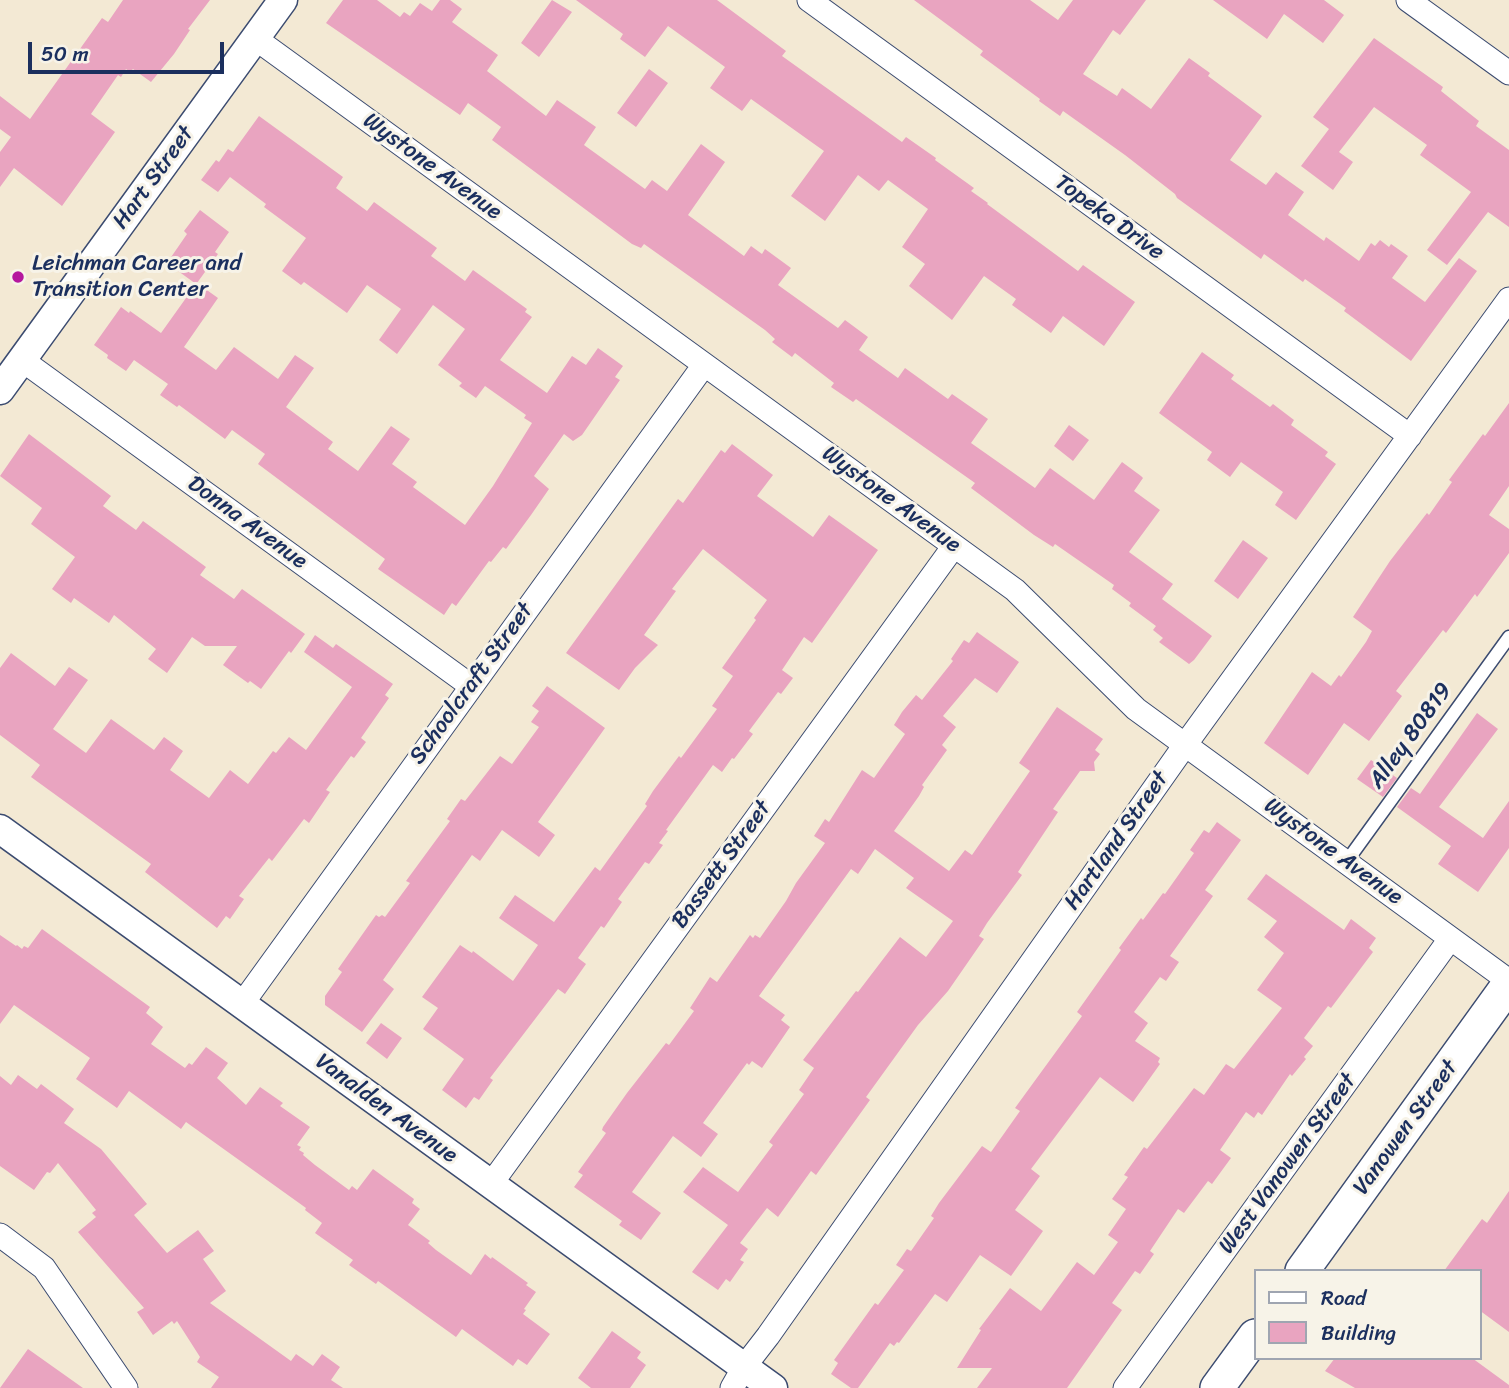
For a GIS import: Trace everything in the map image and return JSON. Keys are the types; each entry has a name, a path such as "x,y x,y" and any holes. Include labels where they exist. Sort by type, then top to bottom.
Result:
{"main road":[{"name":"Vanowen Street","path":"1304,1269 1507,992"},
{"path":"1217,1388 1254,1337"}],"street":[{"name":"Hart Street","path":"0,390 284,0"},
{"name":"Topeka Drive","path":"809,0 1410,436"},
{"path":"1408,0 1509,73"},
{"name":"Wystone Avenue","path":"256,38 1015,590 1136,709 1450,939 1507,992"},
{"name":"Hartland Street","path":"738,1378 1185,744 1509,299"},
{"name":"Donna Avenue","path":"22,360 471,686"},
{"name":"Schoolcraft Street","path":"242,1004 704,365"},
{"name":"Bassett Street","path":"491,1184 954,546"},
{"name":"Vanalden Avenue","path":"0,829 491,1184 738,1378 773,1388"},
{"name":"West Vanowen Street","path":"1125,1388 1450,939"},
{"path":"0,1235 44,1268 126,1388"}],"lane":[{"name":"Alley 80819","path":"1347,861 1509,637"}],"building":[{"path":"123,0 210,0 188,29 190,30 174,54 151,82 133,69 130,72 126,69 121,77 118,75 91,114 115,132 62,206 14,168 0,187 0,152 11,137 0,129 0,96 30,119 102,18 108,22"},
{"path":"343,0 377,0 400,17 404,12 410,16 420,3 432,11 440,0 450,0 462,9 452,22 498,55 487,71 546,116 557,100 596,127 584,145 645,189 652,180 667,191 701,144 725,162 688,215 744,256 751,246 762,254 765,249 791,268 778,285 838,328 845,320 868,337 859,350 898,378 905,368 948,399 952,394 988,419 971,443 1035,488 1050,468 1094,500 1122,462 1141,476 1143,478 1134,491 1160,510 1129,552 1173,584 1162,599 1212,636 1194,660 1189,664 1159,642 1163,638 1153,630 1156,626 1129,606 1131,603 1112,589 1114,585 1055,544 1053,547 1034,535 971,488 975,483 856,399 853,402 831,387 834,383 795,353 792,357 772,342 775,339 765,330 644,244 641,248 632,244 492,140 501,127 468,103 460,115 326,23"},
{"path":"552,0 572,12 539,57 521,43"},
{"path":"576,0 717,0 786,51 782,56 902,142 906,137 936,158 935,160 974,188 971,191 987,204 1078,271 1083,265 1135,302 1104,346 1063,316 1051,333 1012,305 1016,299 984,276 952,320 909,286 925,264 902,247 928,209 888,180 879,191 858,175 825,221 791,196 824,151 751,99 742,111 710,88 725,67 668,26 645,57 620,39 623,34"},
{"path":"914,0 1030,0 1058,20 1073,0 1146,0 1120,35 1113,30 1083,74 1117,96 1122,88 1151,109 1189,58 1210,73 1208,76 1262,116 1230,160 1266,185 1276,172 1304,192 1288,215 1324,241 1326,237 1359,261 1371,243 1375,246 1380,240 1389,247 1391,244 1408,256 1392,278 1425,302 1459,258 1477,271 1411,361 1344,311 1346,308 1305,279 1303,282 1264,254 1261,259 1177,198 1125,155 1063,111 1060,116 1039,101 1040,99 980,55 983,51"},
{"path":"1213,0 1324,0 1344,15 1323,43 1284,14 1267,39"},
{"path":"1374,38 1443,87 1441,91 1479,121 1476,126 1509,150 1509,227 1488,212 1447,265 1427,250 1471,192 1420,155 1427,145 1374,107 1339,152 1353,162 1333,190 1301,166 1329,129 1313,117"},
{"path":"649,69 668,83 636,127 617,113"},
{"path":"259,116 343,177 336,188 367,211 374,202 437,248 431,256 465,281 473,270 527,309 525,312 532,317 500,360 547,393 572,356 586,365 598,348 623,366 615,377 620,380 582,435 573,441 564,434 534,476 549,489 531,515 506,549 503,547 491,562 489,561 456,606 452,603 444,615 378,569 385,559 258,464 265,454 232,430 225,439 179,405 177,407 160,395 168,384 134,360 126,371 94,345 121,307 161,333 196,284 167,263 187,234 184,231 200,210 229,232 215,252 218,254 197,283 218,298 184,347 216,370 234,347 278,379 295,355 314,368 286,407 333,442 328,449 358,471 391,426 410,439 392,464 417,482 413,487 465,525 532,423 524,418 526,415 485,386 476,398 459,386 462,383 438,365 465,329 433,305 397,354 379,340 401,309 367,285 347,313 304,282 301,285 282,271 306,238 264,207 266,204 230,177 218,192 201,180 228,149 233,152"},
{"path":"1202,352 1234,375 1231,379 1270,407 1273,404 1294,420 1291,425 1328,452 1325,456 1336,464 1296,520 1275,505 1283,492 1241,462 1230,477 1207,460 1212,452 1159,413"},
{"path":"1509,403 1509,486 1489,515 1509,529 1509,553 1477,597 1475,594 1446,633 1443,630 1396,691 1402,696 1369,741 1344,723 1308,775 1264,743 1312,672 1331,686 1339,675 1341,677 1372,631 1353,617 1390,561 1427,513 1429,515 1452,482 1449,480"},
{"path":"1069,425 1089,440 1073,461 1054,446"},
{"path":"29,434 111,496 103,506 136,530 143,521 206,567 200,575 234,599 242,589 305,634 261,689 223,665 237,646 205,646 192,637 167,673 148,659 156,649 114,615 109,623 74,598 71,603 52,589 75,557 31,524 42,508 0,476"},
{"path":"732,444 773,475 757,496 813,537 829,515 878,550 812,643 804,637 782,670 793,678 781,694 778,692 749,731 753,734 722,772 713,765 666,830 668,831 659,843 663,845 649,864 645,862 618,899 622,902 604,928 601,926 578,958 586,964 565,994 558,989 490,1078 493,1080 479,1100 474,1097 466,1108 442,1090 464,1059 423,1029 438,1008 422,997 460,945 472,953 473,951 513,981 538,945 499,918 515,895 554,922 595,867 600,871 647,806 645,804 653,791 717,709 712,706 733,676 722,668 767,600 703,549 672,589 676,591 644,635 658,645 635,668 619,690 566,653 678,499 683,503 721,450 725,453"},
{"path":"1243,540 1268,558 1238,599 1214,581"},
{"path":"977,632 1019,662 997,693 975,678 943,716 956,727 942,745 947,750 894,831 949,871 965,850 972,855 1030,771 1019,763 1057,707 1103,739 1095,750 1100,754 1094,762 1095,771 1080,771 1053,809 1058,812 1018,872 1022,875 979,936 984,939 948,991 918,1025 866,1097 870,1100 816,1175 811,1171 778,1217 767,1208 740,1243 748,1249 740,1260 744,1262 730,1282 726,1279 718,1290 692,1272 728,1225 683,1192 703,1167 738,1192 773,1145 769,1142 804,1094 799,1090 814,1068 803,1060 856,991 858,992 900,937 926,957 953,921 906,888 914,878 875,849 858,874 851,869 759,996 785,1015 781,1020 790,1027 762,1068 752,1061 749,1065 747,1063 703,1123 718,1134 701,1157 673,1136 632,1192 661,1213 641,1240 619,1225 622,1221 574,1187 583,1175 578,1172 606,1133 602,1130 603,1127 627,1093 666,1043 669,1045 694,1011 690,1008 710,977 717,982 750,935 760,938 786,901 825,843 814,836 825,819 829,822 862,770 874,778 905,734 894,725 902,712 916,695 922,700 953,661 951,659 964,640 969,643"},
{"path":"315,635 333,648 336,644 393,684 385,695 389,698 361,738 366,742 354,758 351,756 326,790 330,792 309,823 304,819 272,861 269,858 239,896 244,899 230,919 226,916 217,928 145,872 151,864 31,777 40,765 0,735 0,668 11,653 55,686 69,667 88,680 53,729 86,753 111,719 154,750 164,737 183,751 170,770 209,798 230,770 248,784 273,751 276,753 289,737 306,750 352,687 304,652"},
{"path":"547,686 605,728 538,822 555,835 539,857 502,830 480,861 472,855 383,980 394,989 362,1032 325,1005 325,996 342,972 338,969 376,915 385,917 410,883 406,881 450,821 447,819 461,799 465,801 500,756 512,764 539,727 531,722 539,711 532,706"},
{"path":"1477,713 1498,729 1439,807 1483,838 1509,801 1509,848 1478,892 1438,864 1451,846 1397,807 1411,788 1420,794"},
{"path":"1371,760 1397,778 1383,797 1357,779"},
{"path":"1217,822 1241,840 1205,890 1213,896 1170,956 1179,962 1166,981 1160,977 1134,1012 1148,1023 1135,1041 1160,1058 1160,1064 1133,1102 1100,1077 1031,1169 1040,1176 1015,1210 1043,1231 1011,1276 980,1255 947,1302 935,1294 899,1343 894,1346 890,1343 858,1388 851,1388 831,1374 838,1363 834,1360 875,1303 878,1305 904,1270 896,1265 907,1249 911,1251 934,1218 931,1216 939,1203 982,1146 991,1152 1020,1111 1015,1108 1082,1016 1077,1012 1121,950 1119,948 1141,918 1143,920 1163,893 1165,894 1194,853 1190,850 1204,830 1209,833"},
{"path":"1266,874 1344,930 1351,919 1376,938 1369,948 1373,952 1331,1008 1328,1006 1304,1038 1313,1046 1304,1057 1306,1059 1292,1076 1290,1074 1262,1115 1258,1112 1254,1118 1246,1112 1220,1150 1231,1158 1212,1184 1208,1181 1184,1213 1178,1209 1150,1251 1154,1254 1140,1274 1135,1271 1112,1303 1122,1310 1067,1388 977,1388 992,1368 957,1368 981,1330 979,1329 1010,1288 1041,1311 1077,1262 1094,1275 1118,1242 1108,1235 1126,1209 1112,1199 1128,1177 1124,1175 1194,1088 1204,1095 1226,1064 1234,1069 1282,1008 1257,990 1284,953 1264,937 1277,921 1247,899"},
{"path":"42,929 150,1007 146,1013 163,1027 151,1044 185,1068 189,1063 192,1065 206,1047 228,1063 217,1078 246,1105 260,1087 283,1103 280,1106 310,1127 297,1145 301,1147 299,1150 349,1190 352,1186 357,1190 373,1169 414,1199 412,1203 420,1209 408,1225 430,1241 428,1243 436,1250 471,1275 485,1254 528,1283 526,1285 536,1292 523,1314 550,1334 527,1365 518,1359 513,1366 462,1329 456,1337 378,1281 376,1284 349,1265 353,1260 315,1233 322,1223 305,1210 306,1208 186,1122 181,1129 129,1091 117,1108 76,1079 90,1058 14,1005 0,1024 0,935 22,949 24,946 28,948"},
{"path":"381,1023 402,1038 387,1059 366,1043"},
{"path":"18,1075 37,1089 41,1084 74,1109 64,1123 101,1149 147,1204 134,1215 167,1253 198,1230 214,1251 203,1259 226,1291 210,1303 291,1361 296,1354 313,1366 322,1354 340,1367 331,1380 343,1388 211,1388 219,1377 197,1362 200,1357 177,1321 174,1324 172,1321 153,1335 137,1312 144,1308 78,1232 96,1217 92,1213 96,1210 58,1163 50,1173 47,1172 34,1190 0,1166 0,1076 11,1085"},
{"path":"1509,1191 1509,1332 1481,1311 1481,1269 1445,1269 1482,1219 1487,1223"},
{"path":"612,1331 641,1352 637,1358 646,1365 630,1388 591,1388 578,1378"},
{"path":"28,1349 83,1388 0,1388"},
{"path":"1333,1360 1475,1360 1509,1385 1509,1388 1355,1388 1325,1371"}],"place":[{"name":"Leichman Career and Transition Center","path":"18,277"}]}
